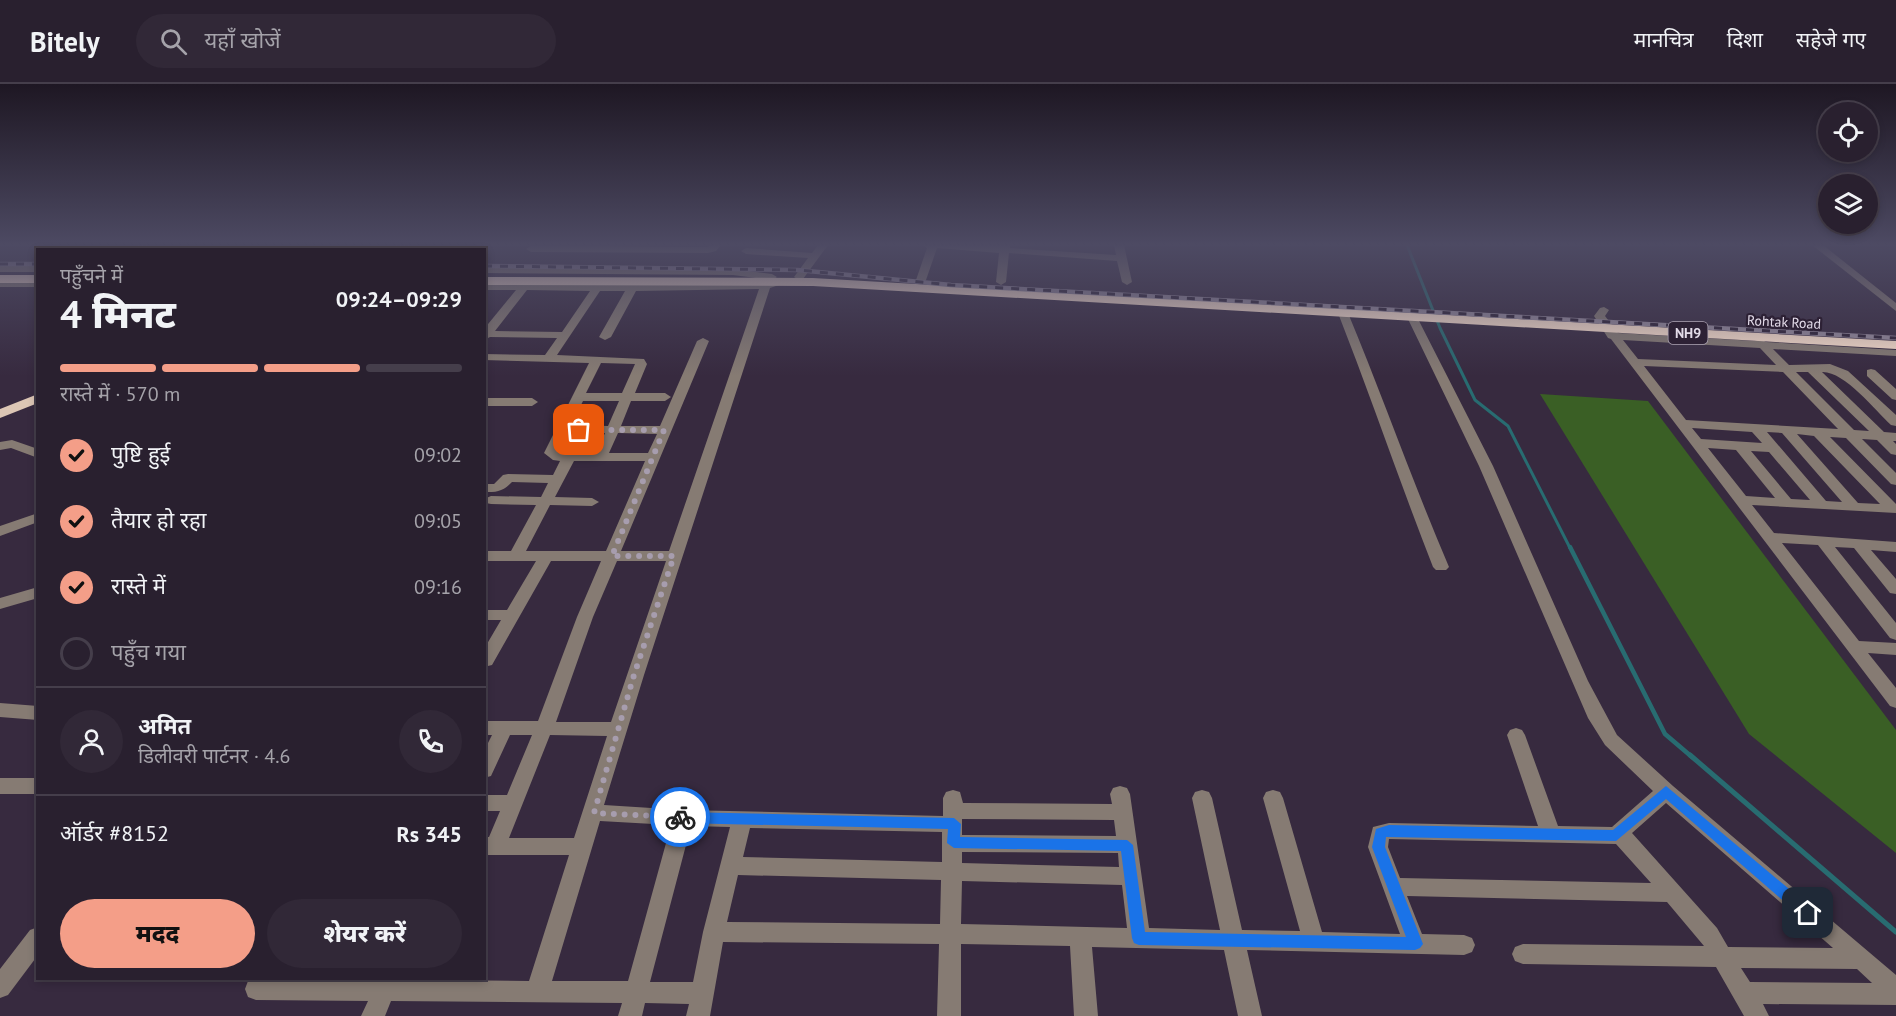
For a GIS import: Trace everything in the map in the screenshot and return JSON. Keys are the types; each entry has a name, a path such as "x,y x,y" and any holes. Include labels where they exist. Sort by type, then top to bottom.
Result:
{"highway":[{"name":"Rohtak Road","path":"924,288 1343,313 1490,310 1759,341 1896,345"},
{"name":"Rohtak Road","path":"1088,288 1415,313 1480,321 1896,332"}],"main road":[{"path":"0,414 36,400"}],"street":[{"path":"486,336 523,288"},
{"path":"549,358 597,288"},
{"path":"605,337 632,288"},
{"path":"537,992 674,556 766,288"},
{"path":"1872,288 1896,308"},
{"path":"1343,313 1368,375 1402,472 1441,567"},
{"path":"1415,313 1486,466 1597,718 1611,740 1666,791 1896,991"},
{"path":"1606,323 1695,443 1853,646 1887,681 1896,701"},
{"path":"486,336 565,334"},
{"path":"583,847 490,846 513,803 544,729 585,617 703,341"},
{"path":"1759,341 1896,353"},
{"path":"1759,341 1896,482"},
{"path":"486,357 640,361 641,364 602,457"},
{"path":"597,359 551,453 558,457 653,457"},
{"path":"1636,362 1786,369 1830,368 1844,374 1896,422"},
{"path":"1811,368 1896,451"},
{"path":"1871,372 1896,396"},
{"path":"578,398 664,397"},
{"path":"486,402 532,402"},
{"path":"1680,423 1896,437"},
{"path":"1756,428 1822,505"},
{"path":"562,429 664,430"},
{"path":"1786,430 1854,507"},
{"path":"1740,500 1893,509 1818,432"},
{"path":"1695,443 1773,448"},
{"path":"0,446 12,444 36,453"},
{"path":"1740,446 1787,503"},
{"path":"516,556 568,457"},
{"path":"488,494 508,478 558,479"},
{"path":"488,494 546,501 592,502"},
{"path":"0,531 36,518"},
{"path":"1769,537 1895,547"},
{"path":"1821,541 1896,634"},
{"path":"1858,544 1896,589"},
{"path":"486,556 674,556"},
{"path":"486,662 546,556"},
{"path":"0,604 36,593"},
{"path":"486,615 511,615"},
{"path":"1853,646 1896,649"},
{"path":"0,710 36,713"},
{"path":"486,728 619,729"},
{"path":"486,767 504,729"},
{"path":"1516,735 1550,833"},
{"path":"0,786 36,786"},
{"path":"1616,836 1666,791"},
{"path":"1202,798 1250,1016"},
{"path":"1272,798 1314,942"},
{"path":"486,803 513,803"},
{"path":"594,813 742,819 954,819 1121,803 1139,938"},
{"path":"630,1016 683,818"},
{"path":"698,1016 714,932 742,819"},
{"path":"954,819 1127,845"},
{"path":"950,1016 954,819"},
{"path":"1415,944 1378,847 1380,833 1389,831 1550,833 1616,836 1625,839 1709,935 1757,1016"},
{"path":"730,866 1131,876"},
{"path":"1393,887 1674,893"},
{"path":"714,932 952,934 1464,945"},
{"path":"1080,937 1086,1016"},
{"path":"0,987 35,942"},
{"path":"1522,954 1861,959"},
{"path":"256,989 387,984 537,992 703,993"},
{"path":"373,1016 387,984"},
{"path":"1744,993 1896,991"}],"green space":[{"path":"1540,394 1648,401 1896,730 1896,853 1749,734"}],"waterway":[{"path":"1424,288 1440,328 1475,400 1508,426 1570,548"},
{"path":"1570,547 1665,734 1692,757"},
{"path":"1690,755 1896,932"}],"railway":[{"path":"1013,288 1896,338"}],"way so far":[{"path":"579,430 664,430 612,556 674,556 634,675 594,813 680,817"}],"route":[{"path":"680,817 954,824 954,843 1127,845 1139,938 1415,944 1378,847 1380,833 1389,831 1616,836 1666,791 1808,913"}]}
